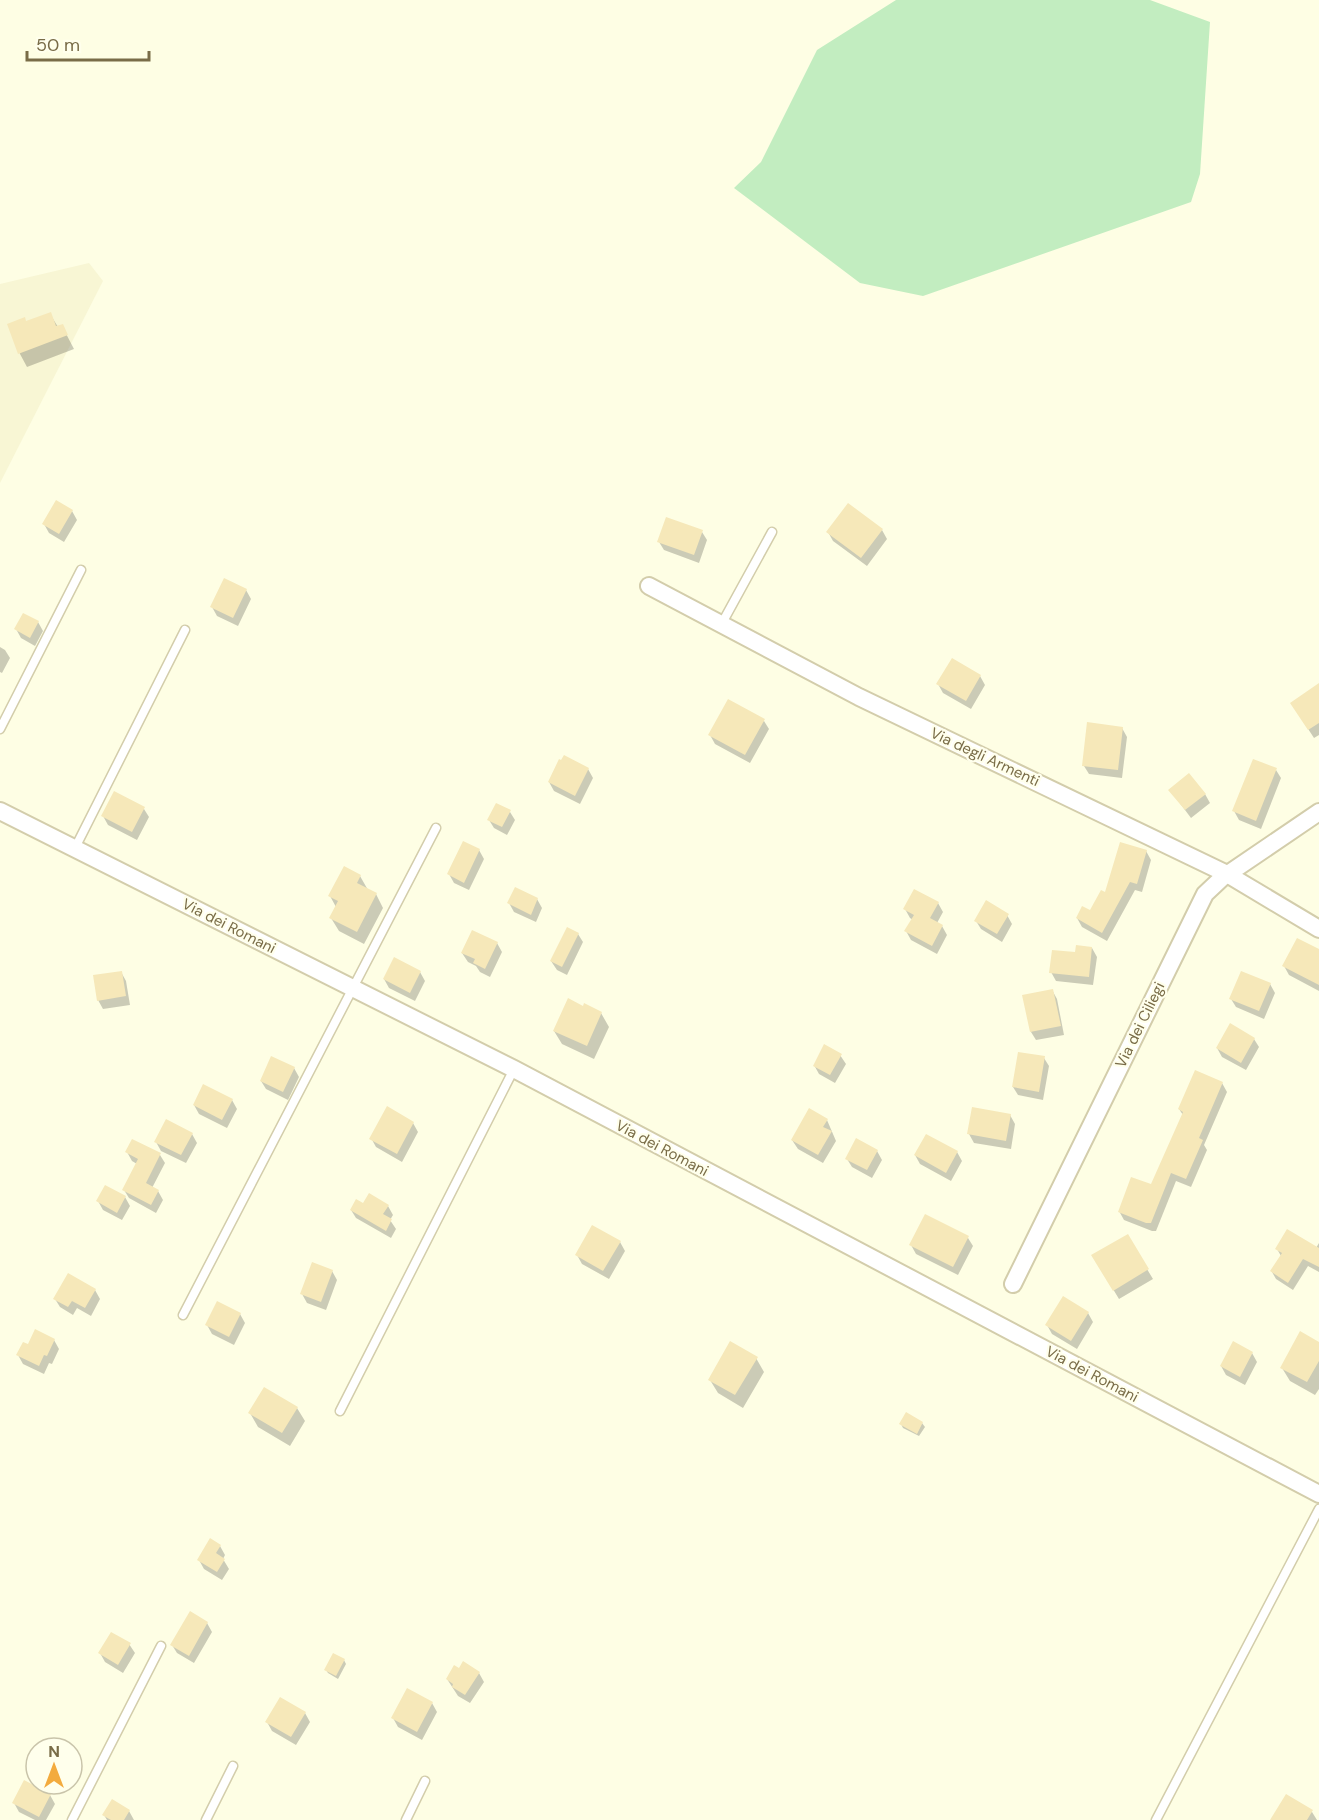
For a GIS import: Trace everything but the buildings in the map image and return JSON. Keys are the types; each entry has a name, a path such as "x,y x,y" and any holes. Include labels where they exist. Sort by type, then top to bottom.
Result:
{"street":[{"name":"Via degli Armenti","path":"649,586 859,698 1227,874 1319,929"},
{"name":"Via dei Romani","path":"0,811 514,1069 1319,1494"},
{"name":"Via dei Ciliegi","path":"1013,1284 1199,904 1209,889 1227,874 1319,812"}],"lane":[{"path":"721,625 772,532"},
{"path":"0,729 81,570"},
{"path":"75,848 185,630"},
{"path":"183,1315 436,828"},
{"path":"340,1411 514,1069"},
{"path":"1156,1820 1319,1509"},
{"path":"72,1820 161,1646"},
{"path":"206,1820 233,1766"},
{"path":"406,1820 425,1781"}],"shaded area":[{"path":"89,263 103,281 0,483 0,284"}],"green space":[{"path":"896,0 1150,0 1210,22 1200,174 1191,202 923,296 860,283 734,188 761,162 817,50"}]}
